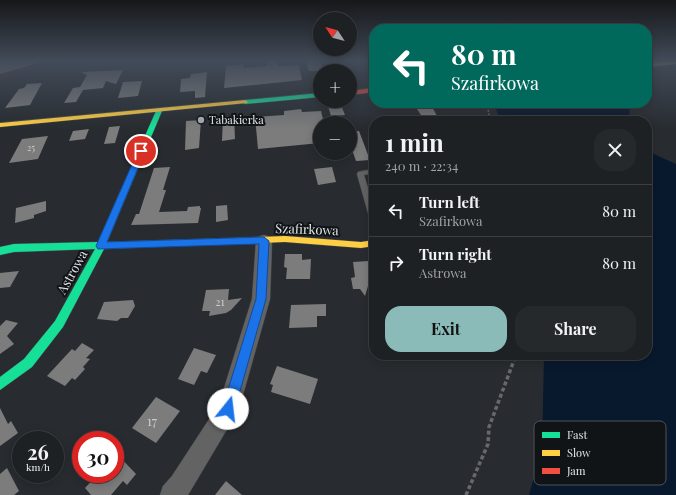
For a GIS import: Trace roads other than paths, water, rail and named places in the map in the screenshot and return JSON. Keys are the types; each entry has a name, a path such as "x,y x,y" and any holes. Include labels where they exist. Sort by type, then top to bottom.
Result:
{"street":[{"path":"357,92 369,91"},
{"path":"0,125 313,96"},
{"name":"Astrowa","path":"0,384 28,362 58,324 101,246 159,110"},
{"name":"Szafirkowa","path":"0,251 14,248 264,241 285,239 369,243"},
{"path":"172,495 180,485 228,409 261,299 264,241"}],"lane":[{"path":"369,172 360,174 369,204"}],"water":[{"path":"496,108 629,108 630,116 498,116"},
{"path":"652,153 676,164 676,495 529,495 534,477 534,485 666,485 666,421 543,421 544,360 652,360"}],"place":[{"name":"Tabakierka","path":"201,120"}]}
